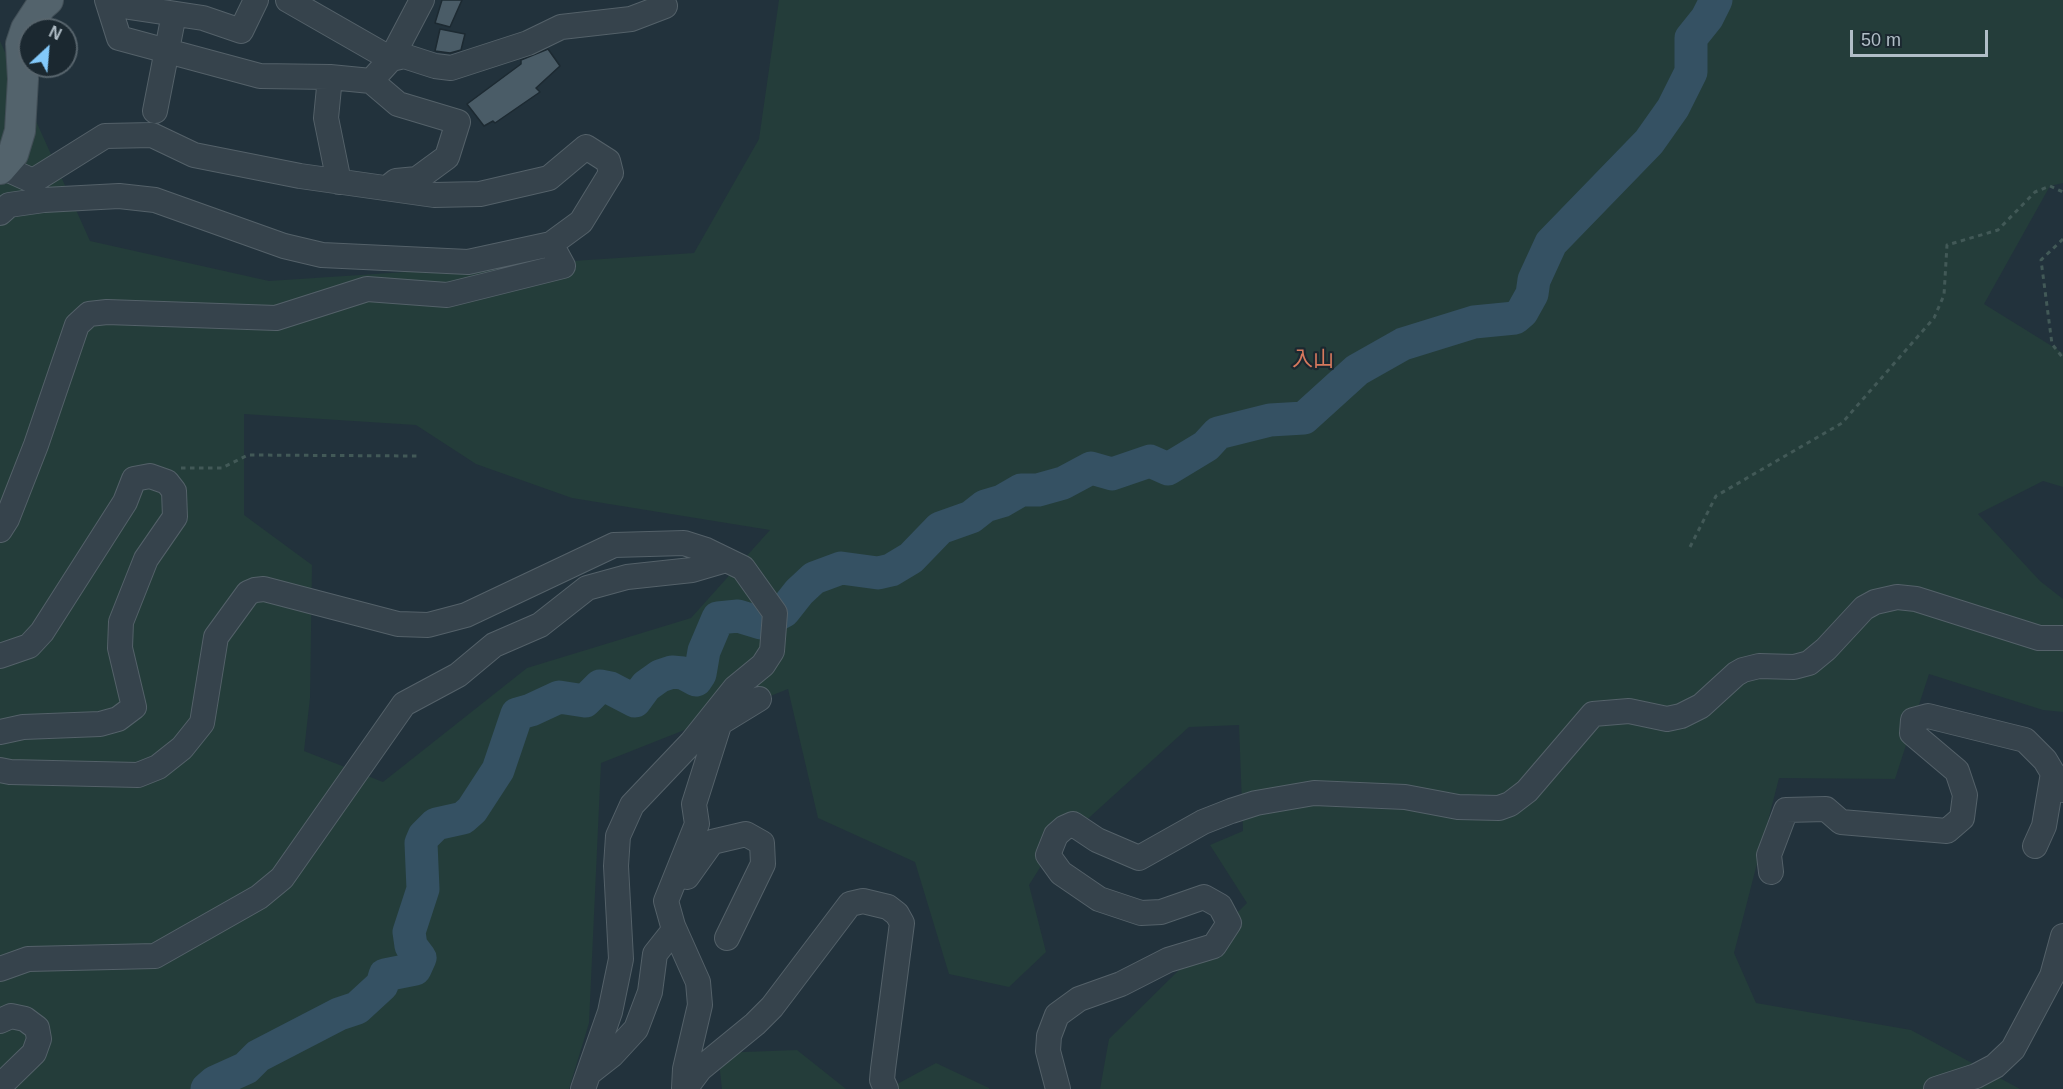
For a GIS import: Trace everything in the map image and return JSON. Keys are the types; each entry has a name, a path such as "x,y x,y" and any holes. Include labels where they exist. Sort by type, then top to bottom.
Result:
{"main road":[{"path":"1,168 13,154 20,130 23,79 21,44 26,29 40,6 48,0"}],"street":[{"path":"107,0 119,38 167,53 260,76 330,77 371,81 398,104 458,122 447,157 417,179 396,181 387,188"},
{"path":"126,0 129,7 203,18 241,31 256,0"},
{"path":"288,0 391,59 404,56 435,66 451,68 528,43 561,27 631,20 664,6"},
{"path":"371,81 391,59 422,0"},
{"path":"155,111 174,14"},
{"path":"330,77 326,118 339,182"},
{"path":"0,213 9,205 44,200 119,196 155,200 284,246 322,255 468,262 551,244 581,222 610,173 608,161 586,147 549,178 480,195 434,195 339,182 194,155 152,135 105,136 33,181 1,168"},
{"path":"0,530 7,519 36,445 77,325 89,314 107,312 276,318 367,289 447,295 563,266 551,244"},
{"path":"0,656 29,646 42,632 124,502 134,479 150,476 167,482 174,491 176,517 146,559 121,622 120,648 134,707 118,719 100,724 23,727 0,732"},
{"path":"0,770 138,775 158,767 182,748 202,723 216,637 248,593 255,590 264,589 398,624 428,625 466,615 614,545 684,543 743,568 775,613 773,644 763,665 735,688 695,738 632,805 618,836 616,866 621,959 610,1012 586,1081"},
{"path":"0,969 28,959 155,956 259,897 282,878 404,704 458,675 494,645 540,625 587,588 627,577 692,570 726,560"},
{"path":"1058,1089 1048,1051 1049,1036 1057,1015 1080,999 1121,984 1168,960 1214,946 1229,923 1220,906 1204,897 1161,912 1141,913 1099,899 1061,873 1048,855 1056,835 1064,828 1073,824 1097,840 1139,858 1203,822 1231,811 1256,803 1314,793 1405,797 1458,807 1499,808 1510,804 1527,791 1583,722 1593,714 1629,711 1667,718 1681,716 1701,706 1743,670 1759,666 1794,667 1809,663 1826,649 1853,616 1881,600 1897,597 1916,599 2039,638 2063,638"},
{"path":"695,738 759,699"},
{"path":"1771,872 1769,855 1786,810 1826,809 1841,822 1947,831 1962,818 1965,795 1957,771 1912,733 1913,720 1928,716 2025,740 2045,760 2058,782 2035,846"},
{"path":"685,1089 685,1069 700,1005 698,982 674,930 666,901 697,824 694,804 720,722"},
{"path":"672,886 679,887 712,842 746,834 762,843 763,864 727,938"},
{"path":"685,1089 700,1069 772,1007 850,904 863,901 888,907 897,914 902,923 883,1069 882,1080 886,1089"},
{"path":"586,1081 636,1029 650,992 656,954 674,930"},
{"path":"1936,1089 1976,1076 1995,1066 2013,1049 2052,976 2063,936"},
{"path":"0,1021 11,1016 25,1018 37,1028 39,1040 34,1053 0,1086"}],"path":[{"path":"1690,547 1716,496 1842,423 1934,318 1944,295 1947,245 1998,230 2036,192 2050,186 2063,192"},
{"path":"2063,239 2041,260 2052,344 2063,358"},
{"path":"178,468 222,468 248,454 419,456"}],"green space":[{"path":"779,0 2063,0 2063,183 2050,186 1984,304 2063,353 2063,487 2043,481 1978,514 2040,581 2063,599 2063,712 2043,710 1929,674 1895,779 1779,778 1734,953 1756,1003 1911,1030 2020,1089 1100,1089 1109,1039 1247,903 1210,845 1243,831 1239,725 1189,727 1048,855 1029,885 1046,952 1009,987 949,974 915,862 818,818 788,689 601,763 589,1023 569,1089 0,1089 0,41 90,241 269,281 694,253 759,139","holes":["244,414 416,425 476,464 572,498 770,530 691,618 527,668 383,782 304,751 310,698 312,565 244,515"]},
{"path":"797,1050 846,1089 722,1089 718,1053"},
{"path":"936,1063 989,1088 989,1089 888,1089"}],"building":[{"path":"442,0 462,0 450,27 435,23"},
{"path":"440,29 465,34 461,50 450,53 435,51"},
{"path":"548,49 560,66 536,88 540,92 495,123 493,121 484,126 467,104 521,64 521,60"}],"waterway":[{"path":"207,1089 215,1082 246,1068 258,1056 339,1014 357,1008 382,985 385,975 415,969 420,958 411,946 409,932 423,889 421,843 424,836 436,824 463,818 472,810 498,770 517,714 559,697 585,701 600,686 610,688 635,701 646,686 660,676 672,672 683,673 696,680 700,674 704,651 718,618 738,616 761,623 784,611 814,578 841,568 878,573 891,570 911,558 940,528 971,517 985,506 1002,501 1021,490 1038,490 1063,483 1091,468 1112,474 1150,461 1168,469 1206,446 1218,433 1270,420 1304,418 1357,370 1403,344 1474,322 1515,318 1522,312 1532,294 1534,280 1551,243 1649,142 1673,108 1691,72 1691,38 1707,18 1716,0"}],"district":[{"name":"入山","path":"1313,360"}]}
